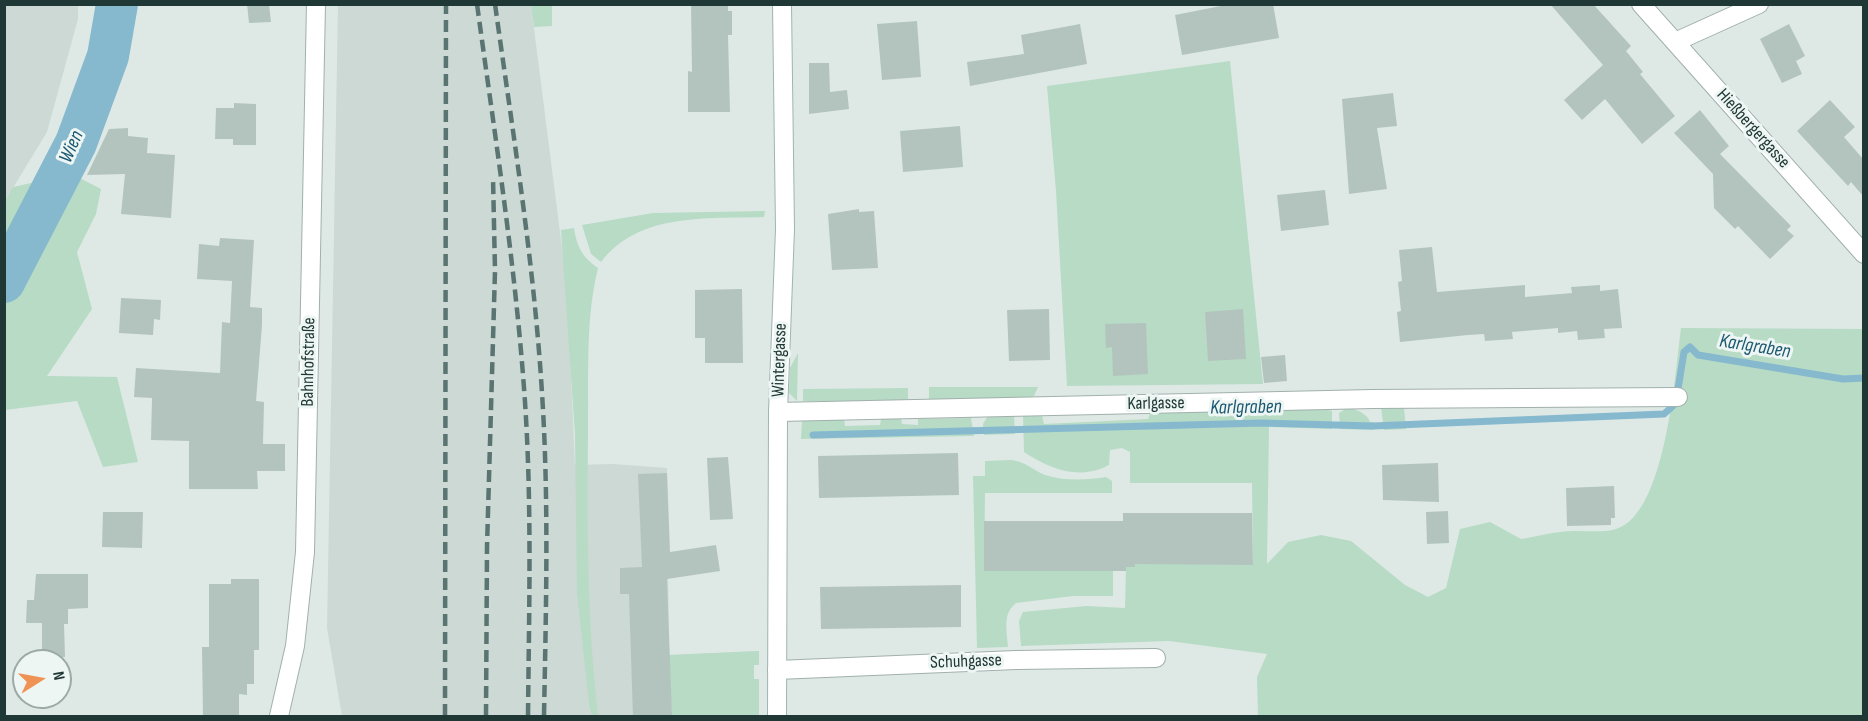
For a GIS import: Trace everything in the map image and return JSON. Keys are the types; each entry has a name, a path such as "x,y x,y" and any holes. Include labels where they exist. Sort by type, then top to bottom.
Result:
{"street":[{"name":"Bahnhofstraße","path":"279,717 295,646 305,552 316,4"},
{"name":"Wintergasse","path":"777,717 778,412 785,229 782,4"},
{"name":"Hießbergergasse","path":"1641,4 1863,254"},
{"path":"1675,42 1759,4"},
{"name":"Karlgasse","path":"778,412 1362,400 1678,397"},
{"name":"Schuhgasse","path":"777,670 1016,660 1156,658"}],"shaded area":[{"path":"5,5 78,5 78,19 47,132 5,201"},
{"path":"338,5 531,5 567,287 575,465 613,464 667,468 669,655 759,651 759,665 754,665 754,679 759,679 759,716 342,716 327,628"}],"green space":[{"path":"531,5 552,5 552,26 534,27"},
{"path":"1230,61 1263,384 1067,386 1056,191 1047,86"},
{"path":"72,174 101,189 96,214 77,252 92,309 47,376 117,377 138,462 103,467 77,401 5,410 5,201 13,187"},
{"path":"765,211 764,217 698,219 655,226 635,234 617,246 601,262 591,254 582,225 653,213"},
{"path":"574,228 581,251 598,268 589,328 588,574 598,716 592,716 589,703 577,593 575,435 561,230"},
{"path":"1681,328 1863,329 1863,716 1258,716 1257,677 1267,654 1169,641 1021,646 1019,621 1023,612 1086,606 1125,608 1126,567 1135,567 1135,564 1253,564 1252,483 1130,483 1130,452 1122,448 1110,450 1109,465 1098,470 1076,472 1054,468 1024,452 1023,415 1042,415 1044,424 1148,419 1150,413 1325,409 1332,411 1332,429 1269,427 1267,564 1288,542 1321,535 1351,541 1405,585 1428,597 1446,588 1460,529 1490,522 1521,539 1568,531 1616,529 1633,518 1646,498 1657,471 1665,440"},
{"path":"798,353 797,401 789,393 790,368"},
{"path":"929,387 1038,387 1034,396 1027,400 929,401"},
{"path":"908,388 908,401 803,401 803,389"},
{"path":"1381,407 1404,408 1406,429 1384,430"},
{"path":"1347,408 1361,412 1370,422 1374,422 1374,430 1340,429 1339,413"},
{"path":"1014,415 1015,434 984,435 983,424 988,416"},
{"path":"901,418 902,424 918,425 918,419 971,418 974,436 801,439 802,420 844,419 845,426 880,425 881,419"},
{"path":"1011,460 1052,477 1091,479 1106,477 1112,481 1112,493 985,493 984,571 1113,571 1113,596 1073,596 1016,603 1007,618 1008,647 977,648 973,476 985,476 985,461"},
{"path":"759,651 759,665 754,665 754,679 759,679 759,716 672,716 669,655"}],"building":[{"path":"247,4 269,4 271,22 249,23"},
{"path":"691,4 728,4 728,11 732,11 732,35 728,35 730,112 688,112 688,71 692,72"},
{"path":"1231,4 1273,4 1279,38 1182,55 1175,15"},
{"path":"1550,4 1593,4 1631,46 1626,51 1643,72 1640,74 1675,116 1642,144 1605,99 1582,120 1564,100 1603,65"},
{"path":"917,21 921,77 882,80 877,24"},
{"path":"1080,24 1087,64 970,86 967,62 1024,54 1021,35"},
{"path":"1789,24 1805,56 1796,61 1802,74 1782,83 1760,39"},
{"path":"809,63 829,63 830,92 847,90 849,109 809,114"},
{"path":"1393,93 1397,126 1377,128 1387,189 1349,194 1342,99"},
{"path":"1830,100 1855,127 1844,137 1863,159 1863,196 1851,182 1848,186 1797,131"},
{"path":"234,103 256,104 256,145 233,145 233,139 215,139 216,108 234,108"},
{"path":"1700,110 1729,146 1720,154 1791,226 1787,230 1794,236 1770,259 1738,226 1735,229 1714,208 1713,174 1674,133"},
{"path":"960,126 963,167 903,172 900,131"},
{"path":"128,128 128,136 148,138 147,153 175,155 171,218 121,214 125,174 87,175 109,129"},
{"path":"1325,190 1329,225 1281,231 1277,195"},
{"path":"859,209 859,212 874,211 878,268 832,270 828,214"},
{"path":"220,238 254,240 250,307 262,308 256,401 264,402 263,444 285,444 285,471 257,471 258,489 189,489 189,441 151,440 152,398 134,397 136,368 220,373 222,322 230,323 232,281 197,279 199,244 219,246"},
{"path":"1432,247 1437,292 1525,285 1525,297 1572,293 1571,287 1600,285 1600,291 1618,289 1622,328 1604,329 1605,338 1578,340 1577,331 1558,333 1558,328 1512,332 1513,339 1485,341 1484,334 1400,342 1397,312 1401,311 1398,282 1402,281 1399,250"},
{"path":"742,289 743,363 705,363 705,338 695,338 695,290"},
{"path":"121,298 161,300 160,320 154,319 153,335 119,333"},
{"path":"1049,309 1050,360 1009,361 1007,310"},
{"path":"1243,309 1246,359 1208,361 1205,312"},
{"path":"1146,323 1148,374 1113,376 1112,347 1106,348 1105,324"},
{"path":"1285,355 1287,381 1264,383 1261,357"},
{"path":"958,453 959,495 819,498 818,456"},
{"path":"728,457 733,519 710,520 707,458"},
{"path":"1438,463 1439,502 1383,500 1382,465"},
{"path":"667,473 670,552 716,545 720,571 667,579 672,717 633,717 629,594 620,594 620,568 642,567 638,474"},
{"path":"1614,486 1615,518 1611,518 1611,525 1567,526 1566,488"},
{"path":"1448,511 1449,543 1427,544 1426,512"},
{"path":"103,512 143,512 142,548 102,547"},
{"path":"1123,513 1252,513 1253,565 1135,564 1135,567 1126,567 1126,571 984,571 984,521 1123,521"},
{"path":"36,574 88,574 88,608 68,609 68,624 64,624 65,649 42,649 42,623 26,623 27,600 34,600"},
{"path":"231,579 259,579 259,650 254,650 254,684 247,684 247,695 239,694 239,717 203,717 202,647 209,647 209,584 231,584"},
{"path":"961,585 961,627 821,629 820,587"}],"waterway":[{"name":"Wien","path":"4,282 76,143 108,56 117,4"},
{"name":"Karlgraben","path":"1678,389 1684,352 1690,347 1698,355 1843,379 1864,378"},
{"name":"Karlgraben","path":"813,435 1262,423 1373,426 1664,414 1675,404"}],"railway":[{"path":"445,716 446,4"},
{"path":"477,4 511,253 525,402 529,520 528,716"},
{"path":"495,4 528,247 542,393 546,514 544,716"},
{"path":"486,716 487,547 495,271 493,177"}]}
